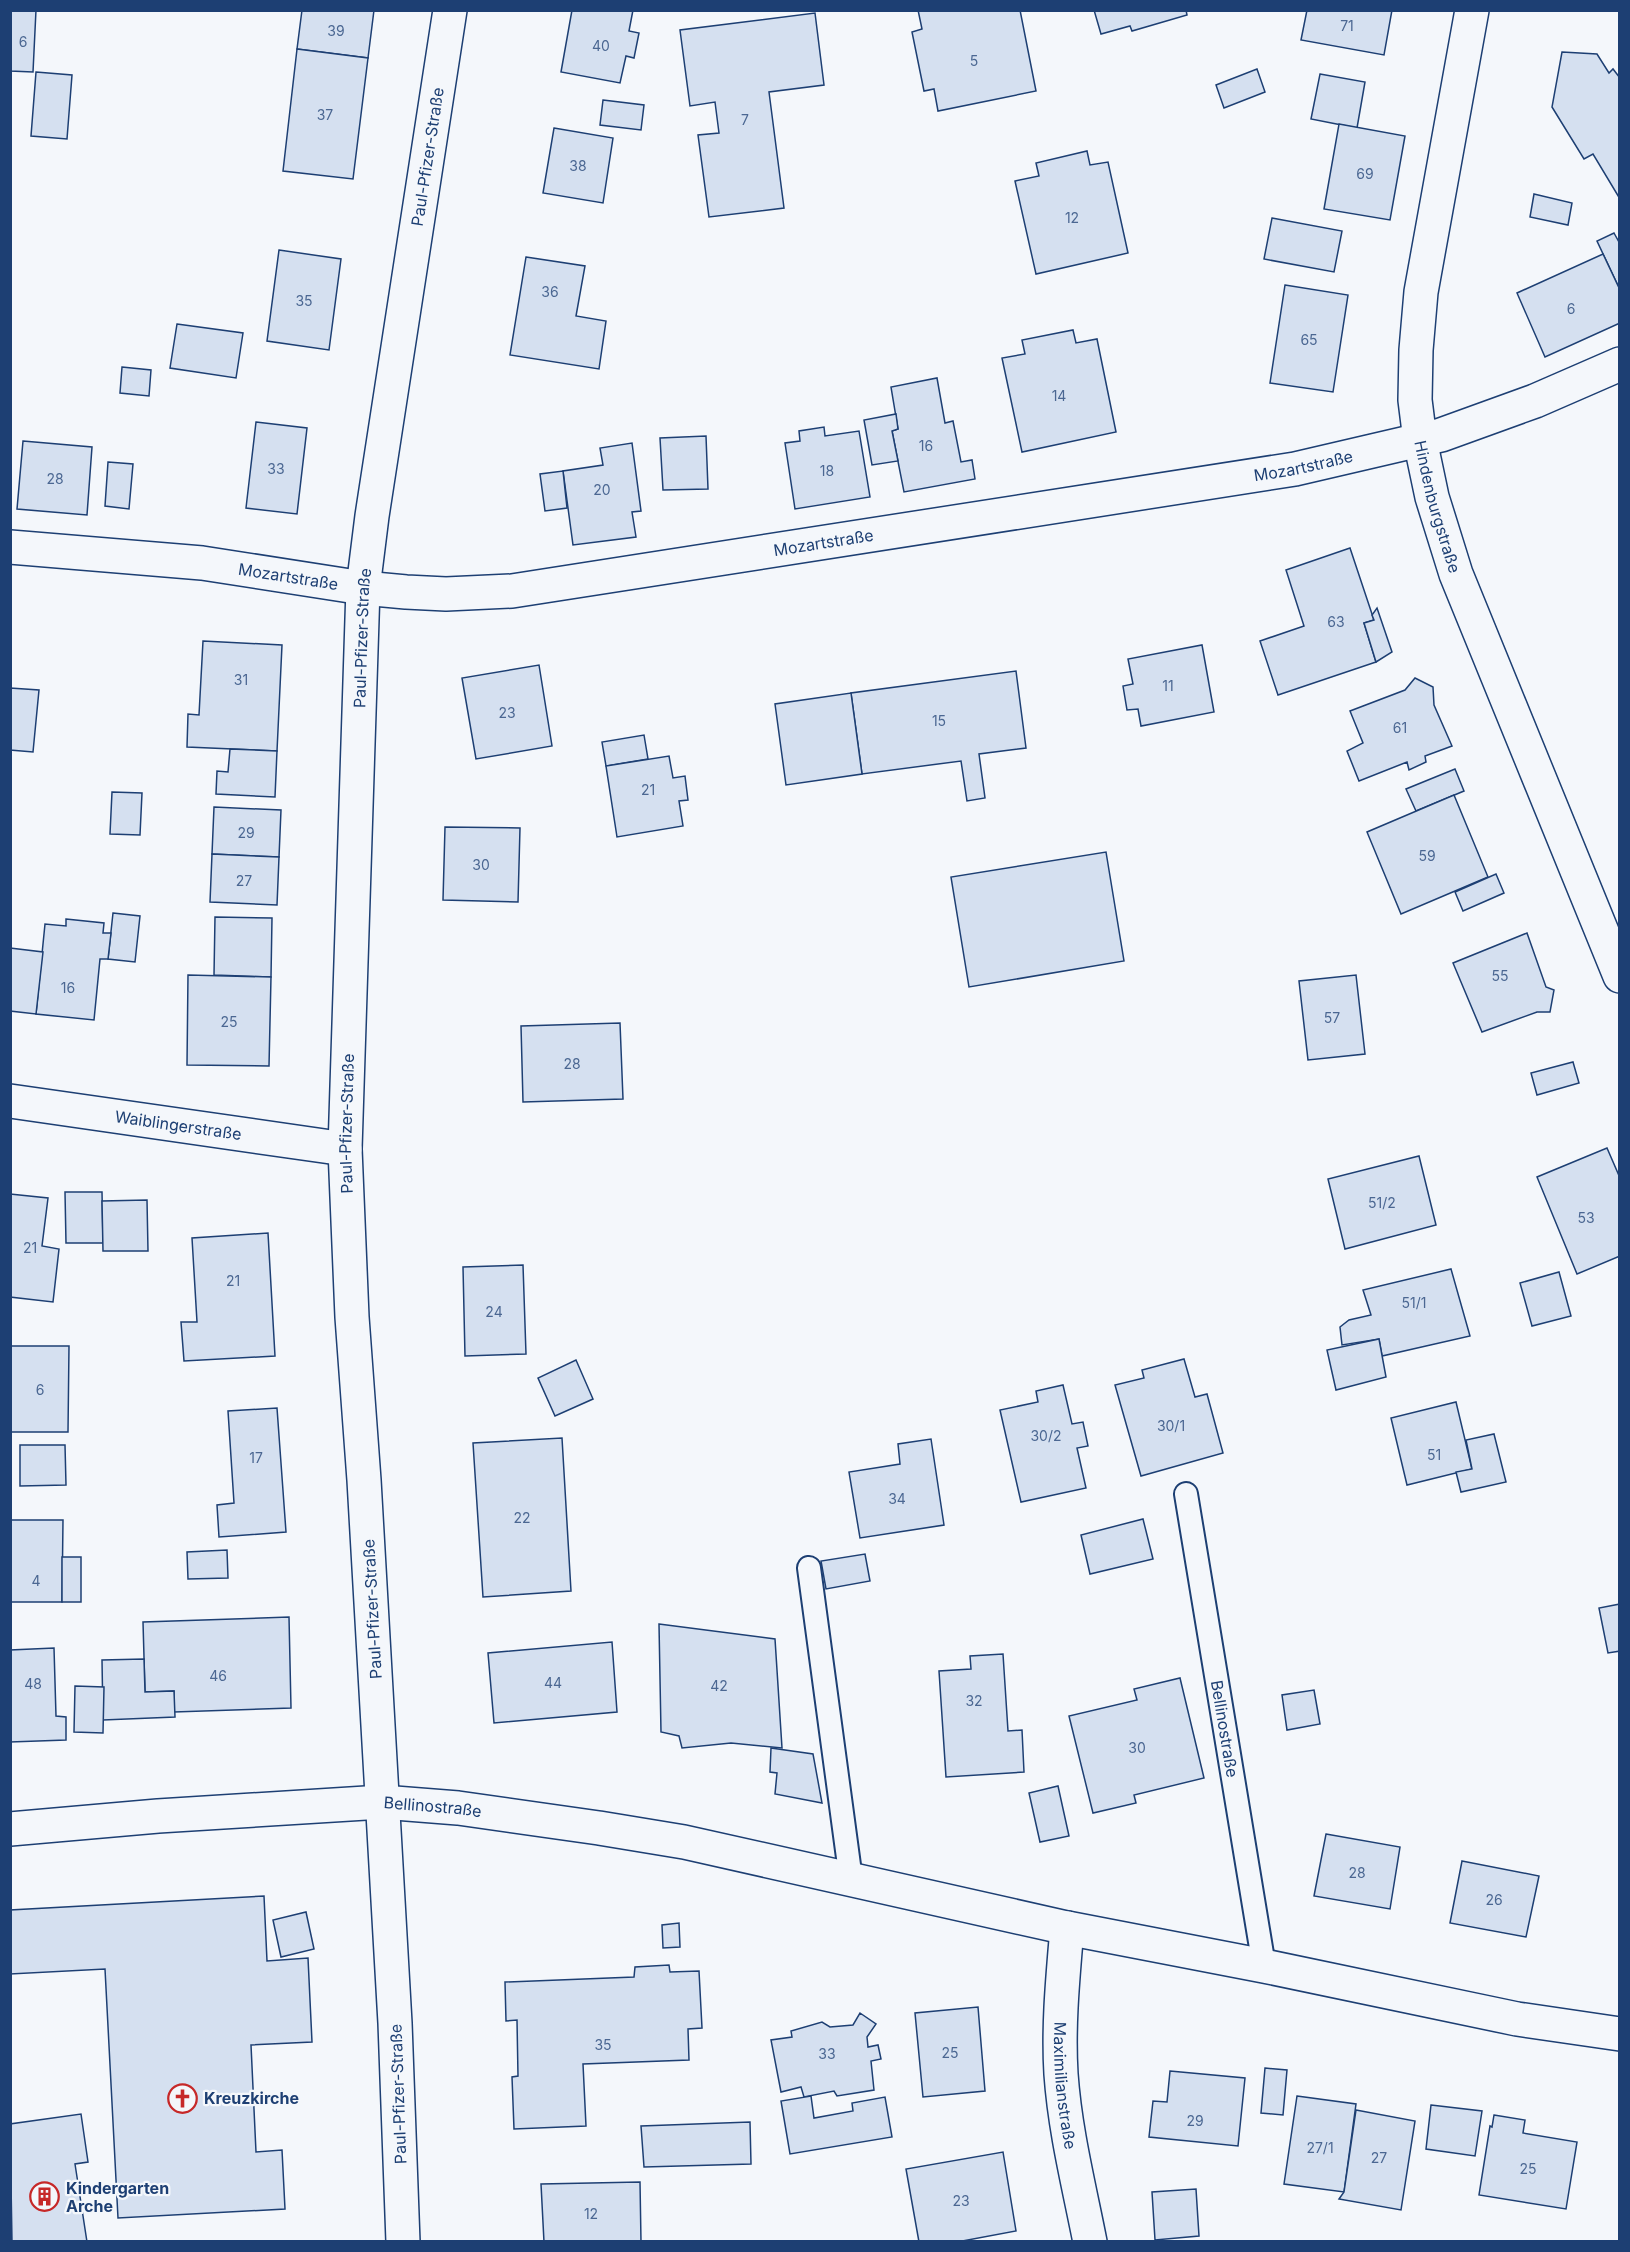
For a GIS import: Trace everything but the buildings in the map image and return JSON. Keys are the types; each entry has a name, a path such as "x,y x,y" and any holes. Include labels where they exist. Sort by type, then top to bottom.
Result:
{"street":[{"name":"Paul-Pfizer-Straße","path":"403,2241 395,2023 364,1479 352,1317 345,1149 363,588 372,516 450,10"},
{"name":"Hindenburgstraße","path":"1472,10 1434,209 1421,292 1415,400 1420,441 1432,497 1456,574 1620,976"},
{"name":"Mozartstraße","path":"10,547 202,563 363,588 446,594 512,591 1295,469 1420,441 1475,424 1620,364"},
{"name":"Waiblingerstraße","path":"10,1101 345,1149"},
{"name":"Bellinostraße","path":"10,1829 158,1816 382,1802 458,1809 684,1842 1067,1928 1264,1966 1517,2019 1620,2034"},
{"name":"Maximilianstraße","path":"1067,1928 1060,2018 1061,2072 1068,2129 1090,2241"}],"lane":[{"name":"Bellinostraße","path":"1186,1494 1264,1966"},
{"path":"809,1568 851,1880"}],"place":[{"name":"Kreuzkirche","path":"183,2098"},
{"name":"Kindergarten Arche","path":"45,2197"}]}
